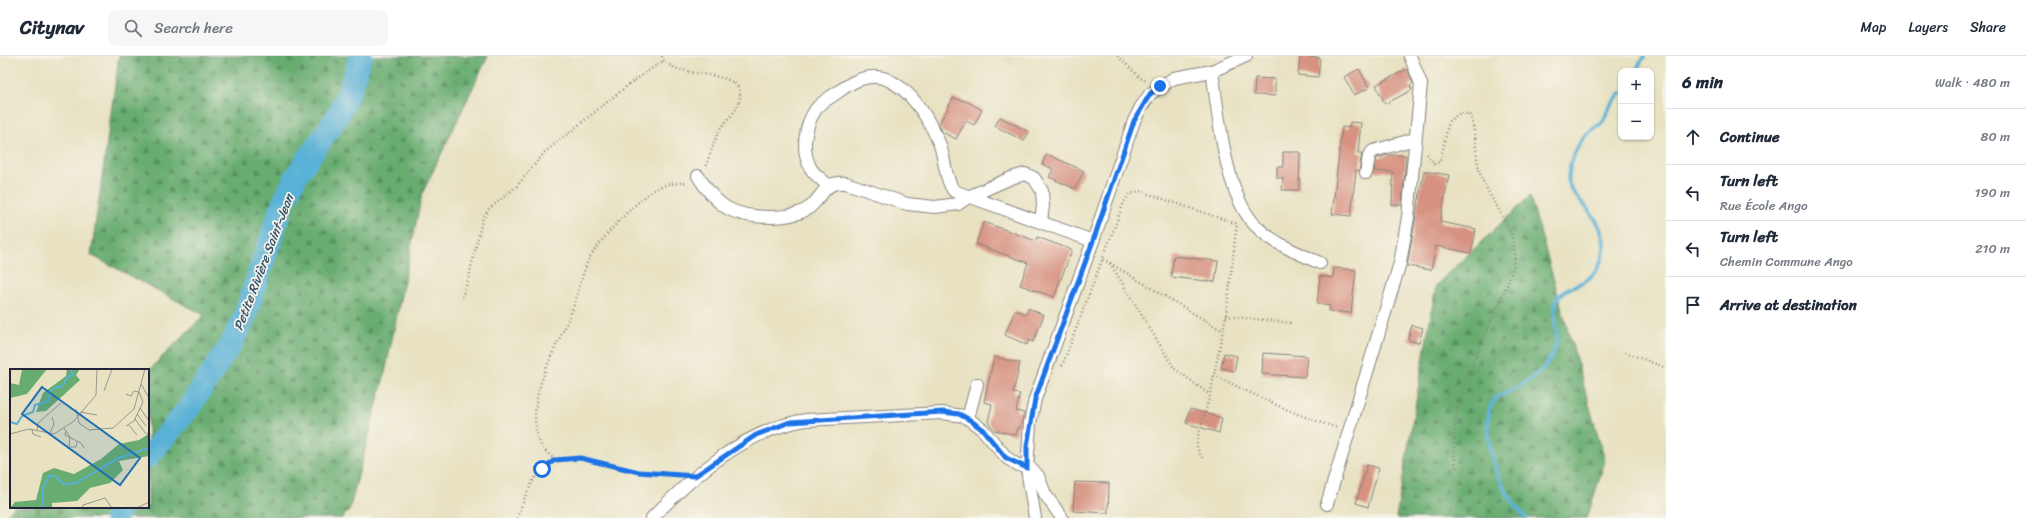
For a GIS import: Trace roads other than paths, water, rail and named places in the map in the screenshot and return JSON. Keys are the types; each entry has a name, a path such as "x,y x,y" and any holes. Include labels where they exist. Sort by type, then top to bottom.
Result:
{"street":[{"path":"1035,518 1027,468 1029,430 1035,399 1093,241 1134,121 1150,94 1160,86 1174,78 1212,71 1224,61 1246,56"},
{"path":"1326,504 1400,263 1408,216 1421,84 1410,56"},
{"path":"1212,71 1227,163 1239,202 1255,225 1272,238 1320,263"},
{"path":"829,186 810,167 805,155 808,123 817,108 846,86 863,78 878,77 891,81 905,91 918,105 939,145 950,185 954,191 1093,241"},
{"path":"1366,173 1369,156 1373,151 1415,139"},
{"path":"698,176 714,197 726,208 739,214 782,217 797,213 810,207 829,186 836,182 846,182 907,204 935,207 958,204 968,197 1011,178 1025,174 1034,178 1042,190 1043,205 1041,222"},
{"path":"968,418 977,384"},
{"path":"652,518 695,476 756,435 790,422 942,412 959,414 968,418 983,430 1006,458 1035,471 1045,494 1062,518"}],"waterway":[{"name":"Petite Rivière Saint-Jean","path":"149,456 188,409 231,344 244,318 281,208 296,176 337,117 350,89 361,56"},
{"path":"1638,68 1644,56"},
{"path":"1526,518 1510,498 1494,465 1489,441 1489,411 1497,397 1528,380 1539,372 1548,362 1555,348 1556,301 1565,291 1590,278 1602,260 1604,243 1599,226 1572,190 1568,178 1575,152 1587,134 1603,121 1609,109 1618,97"},
{"name":"Petite Rivière Saint-Jean","path":"116,518 121,508"}]}
